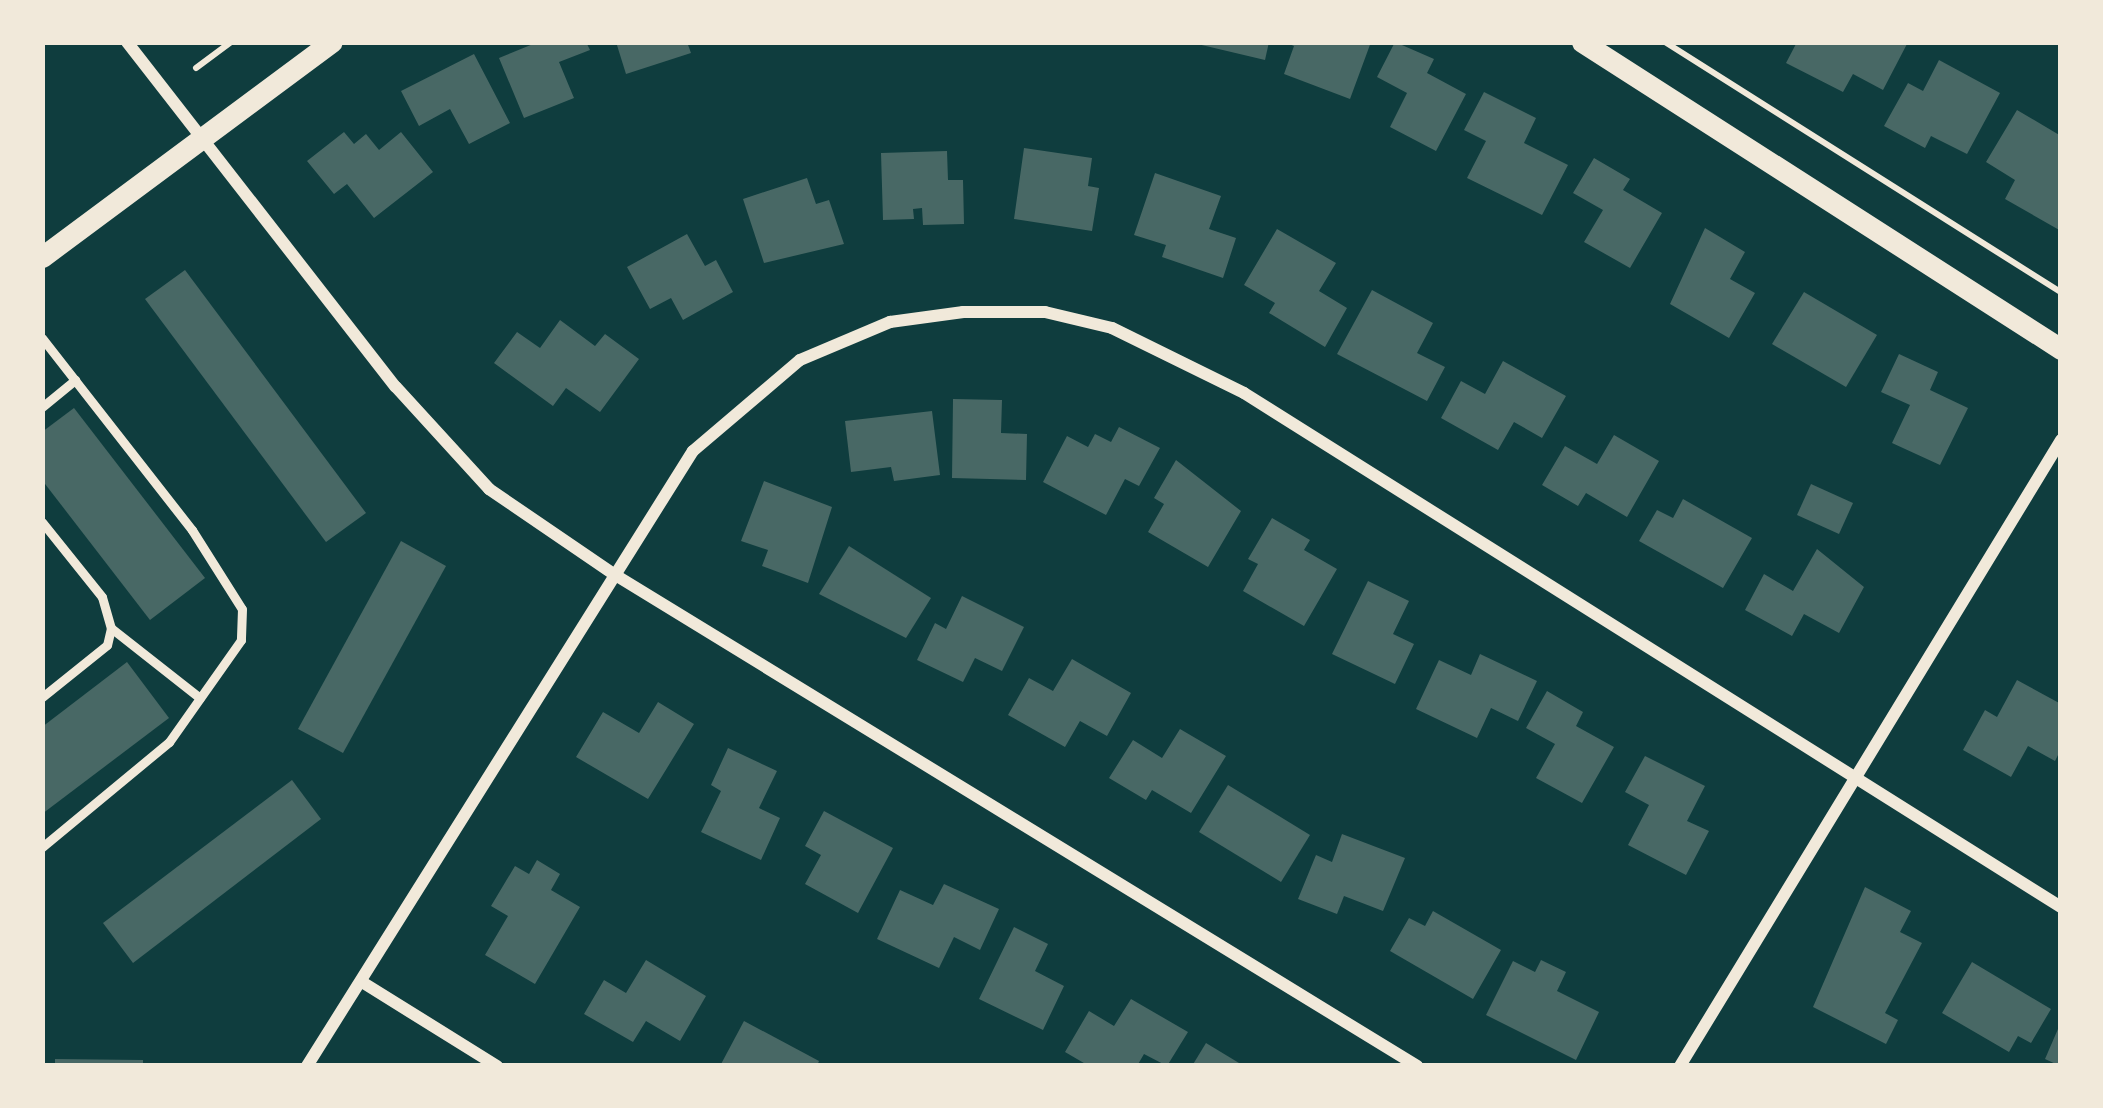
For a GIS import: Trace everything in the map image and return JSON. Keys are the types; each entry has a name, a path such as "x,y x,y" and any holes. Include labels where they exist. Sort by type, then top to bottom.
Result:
{"street":[{"path":"127,42 397,387 489,489 612,573 1418,1066"},
{"path":"42,257 332,42"},
{"path":"1582,42 2061,350"},
{"path":"307,1066 612,573 693,451 800,360 890,322 1045,312 1112,328 1244,393 1856,784 2061,908"},
{"path":"1680,1066 1856,784 2061,440"},
{"path":"362,982 497,1066"}],"lane":[{"path":"42,338 192,530 242,609 241,640 169,742 42,847"},
{"path":"42,407 75,380"},
{"path":"42,522 102,597 111,628 106,645 42,697"},
{"path":"111,628 200,698"}],"path":[{"path":"196,68 231,42"},
{"path":"1665,42 2061,292"}],"building":[{"path":"538,42 586,42 590,50 559,62 574,98 524,118 499,58"},
{"path":"616,42 687,42 691,53 626,74"},
{"path":"1189,42 1269,42 1265,60"},
{"path":"1284,42 1371,42 1350,99 1284,74 1294,46"},
{"path":"1395,42 1434,59 1427,73 1466,94 1436,151 1390,127 1407,93 1377,77"},
{"path":"1797,42 1908,42 1883,90 1853,74 1843,92 1786,63"},
{"path":"474,54 510,123 469,144 450,109 419,126 401,91"},
{"path":"1939,60 2000,93 1967,154 1931,136 1925,148 1884,126 1908,83 1923,91"},
{"path":"1484,92 1536,118 1524,143 1568,165 1542,215 1467,178 1486,141 1464,130"},
{"path":"2017,110 2061,136 2061,231 2005,199 2015,180 1986,162"},
{"path":"344,132 354,144 366,134 379,150 401,132 433,172 374,218 347,184 334,194 307,161"},
{"path":"1024,148 1092,158 1088,186 1099,188 1092,231 1014,219"},
{"path":"947,151 948,180 963,180 964,224 923,225 922,208 913,209 914,219 883,220 881,153"},
{"path":"1594,158 1630,179 1623,190 1662,213 1630,268 1584,242 1603,210 1573,193"},
{"path":"1155,173 1221,196 1209,229 1236,238 1223,278 1162,257 1166,245 1134,235"},
{"path":"807,178 816,204 829,200 844,244 764,263 743,199"},
{"path":"1705,228 1745,252 1730,279 1755,293 1729,338 1670,304"},
{"path":"1277,229 1336,263 1319,291 1347,308 1325,347 1269,313 1275,303 1244,285"},
{"path":"687,234 705,266 716,260 733,292 683,320 671,298 650,309 627,267"},
{"path":"185,270 366,513 326,542 145,299"},
{"path":"1372,290 1433,323 1417,353 1445,367 1427,401 1337,354"},
{"path":"1804,292 1877,335 1846,387 1772,344"},
{"path":"560,320 595,346 605,334 639,359 600,412 566,388 553,406 494,363 517,332 540,348"},
{"path":"1899,354 1938,372 1930,390 1968,408 1940,465 1892,443 1910,405 1881,392"},
{"path":"1503,361 1566,396 1542,438 1514,422 1498,450 1441,418 1461,381 1485,394"},
{"path":"953,399 1002,400 1001,433 1027,434 1026,480 952,478"},
{"path":"74,408 205,578 150,620 42,480 42,432"},
{"path":"932,411 940,475 894,481 891,467 851,472 845,421"},
{"path":"1119,427 1160,448 1139,486 1125,479 1106,515 1043,482 1067,436 1088,447 1095,434 1111,442"},
{"path":"1614,435 1659,461 1627,517 1586,493 1578,506 1542,485 1565,446 1597,464"},
{"path":"1176,460 1241,511 1208,567 1148,532 1164,504 1154,498"},
{"path":"764,481 832,507 808,583 762,566 768,550 741,541"},
{"path":"1811,484 1853,503 1839,534 1797,515"},
{"path":"1683,499 1752,538 1723,588 1639,541 1657,510 1673,518"},
{"path":"1272,518 1310,540 1304,550 1337,569 1304,626 1243,591 1258,564 1248,559"},
{"path":"401,541 446,566 343,753 298,729"},
{"path":"849,546 931,598 906,638 819,594"},
{"path":"1817,549 1864,587 1839,633 1804,614 1792,636 1745,610 1764,574 1793,591"},
{"path":"1368,581 1409,601 1393,634 1414,644 1395,684 1332,654"},
{"path":"962,596 1024,627 1002,671 975,658 963,682 917,660 935,623 946,629"},
{"path":"1480,654 1537,681 1518,721 1491,708 1477,738 1416,709 1439,660 1471,675"},
{"path":"1072,659 1131,693 1107,736 1080,721 1065,747 1008,715 1029,678 1053,691"},
{"path":"127,662 169,718 42,814 42,727"},
{"path":"2017,680 2061,704 2061,749 2055,761 2028,746 2011,777 1963,750 1985,710 1997,717"},
{"path":"1547,691 1583,712 1576,726 1614,747 1582,803 1536,778 1555,744 1526,728"},
{"path":"658,702 694,724 648,799 576,757 603,712 639,733"},
{"path":"1180,729 1226,756 1191,813 1152,790 1146,800 1109,778 1133,740 1162,758"},
{"path":"728,748 777,771 759,808 780,818 761,860 701,832 721,791 711,785"},
{"path":"1645,756 1705,786 1687,821 1709,831 1686,875 1628,845 1649,805 1625,792"},
{"path":"292,780 321,819 133,963 103,923"},
{"path":"1228,785 1310,835 1281,882 1199,832"},
{"path":"824,811 893,848 858,913 805,884 821,855 805,846"},
{"path":"1342,834 1405,858 1383,911 1344,896 1337,914 1298,899 1316,855 1332,862"},
{"path":"537,860 560,874 551,890 580,907 535,984 485,955 508,916 491,906 515,866 529,874"},
{"path":"944,884 999,909 980,950 954,937 939,968 877,939 900,890 933,905"},
{"path":"1865,887 1911,911 1900,932 1922,943 1885,1013 1898,1020 1886,1044 1813,1007"},
{"path":"1433,911 1501,950 1473,999 1390,951 1409,918 1425,926"},
{"path":"1014,927 1048,944 1035,971 1064,986 1043,1030 979,999"},
{"path":"646,960 706,996 680,1041 646,1021 633,1042 584,1014 604,980 626,993"},
{"path":"1541,960 1566,972 1557,991 1599,1012 1576,1060 1486,1015 1513,961 1535,972"},
{"path":"1972,962 2051,1009 2031,1043 2018,1036 2009,1052 1942,1013"},
{"path":"1131,999 1188,1032 1167,1066 1144,1054 1137,1066 1089,1066 1065,1052 1089,1011 1114,1026"},
{"path":"744,1021 819,1061 817,1066 720,1066"},
{"path":"2061,1022 2061,1066 2060,1066 2045,1059"},
{"path":"1206,1043 1244,1066 1192,1066"},
{"path":"55,1059 143,1060 143,1066 55,1066"}]}
